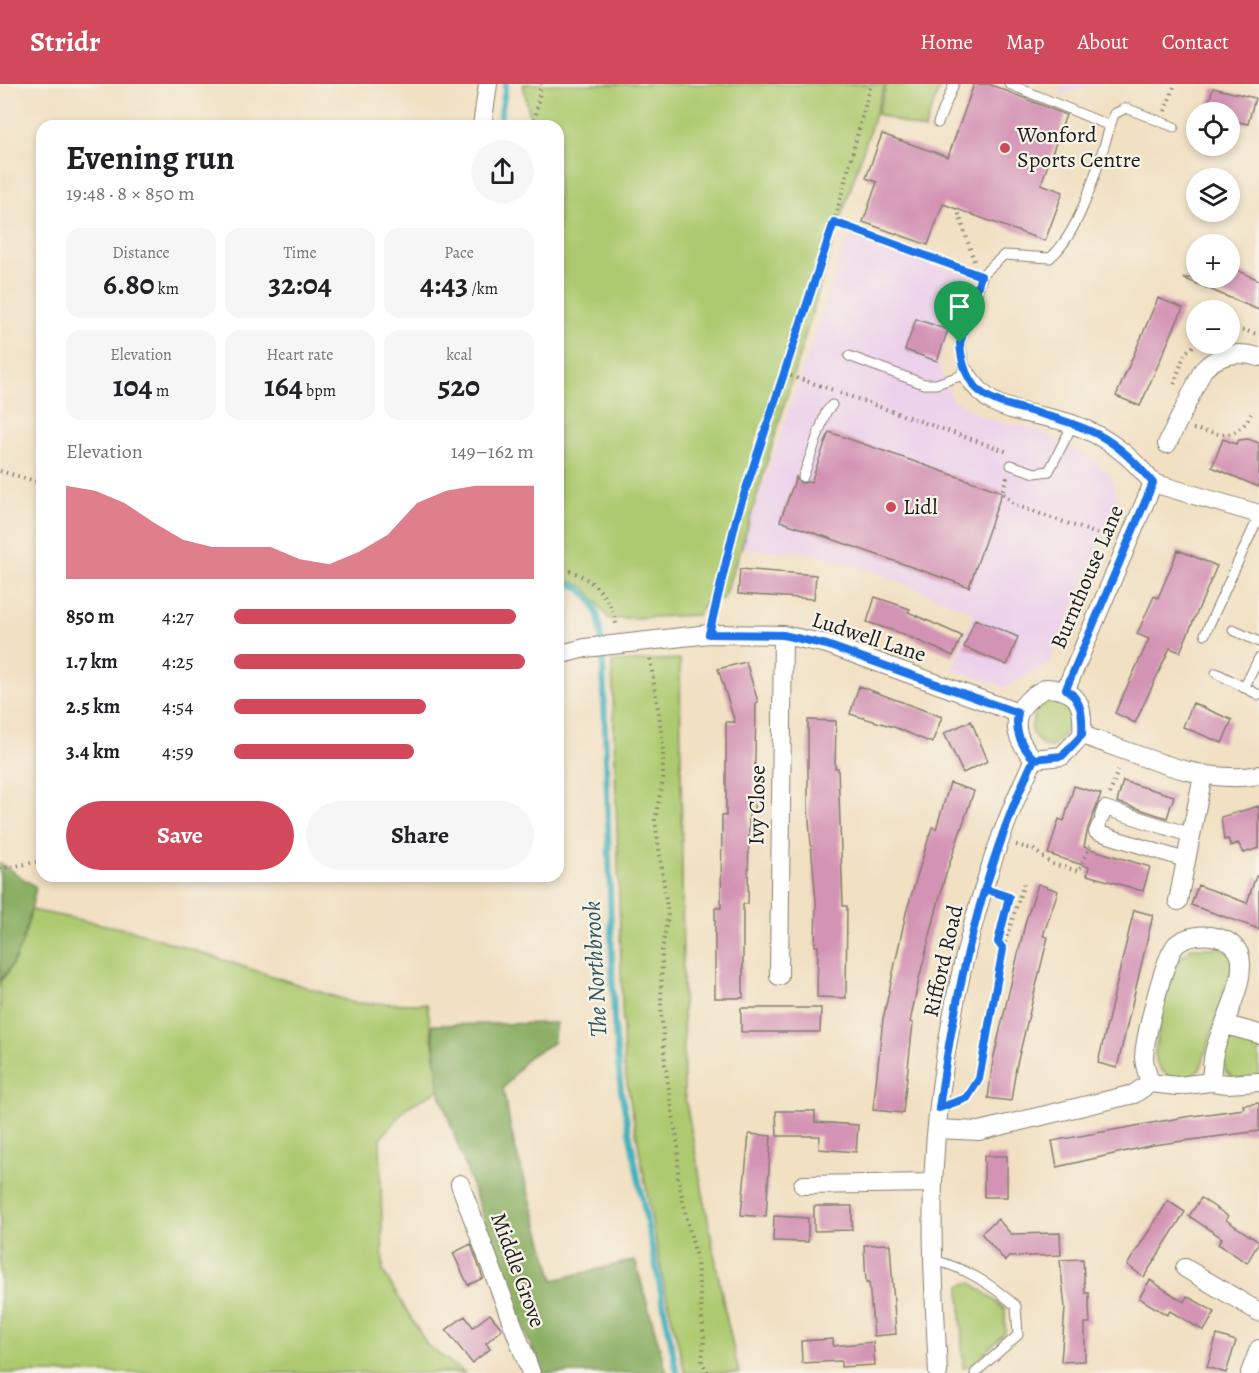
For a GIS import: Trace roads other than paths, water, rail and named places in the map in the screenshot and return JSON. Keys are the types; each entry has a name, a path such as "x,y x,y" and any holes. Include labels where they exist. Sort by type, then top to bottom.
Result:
{"street":[{"path":"483,120 488,84"},
{"path":"1167,444 1203,370 1209,364 1230,355 1246,353 1259,357"},
{"path":"966,374 991,400 1073,424 1118,447 1153,483 1259,515"},
{"name":"Burnthouse Lane","path":"1066,689 1153,483"},
{"name":"Ludwell Lane","path":"564,653 585,648 709,634 783,635 827,645 1018,713"},
{"name":"Ivy Close","path":"779,976 783,635"},
{"path":"1047,688 1066,689 1074,696 1082,710 1082,735 1062,756 1034,759 1024,749 1018,735 1016,723 1018,713 1036,693 1047,688"},
{"path":"1082,735 1203,775 1239,779 1259,775"},
{"name":"Rifford Road","path":"938,1373 933,1260 933,1183 939,1108 964,966 1000,842 1034,759"},
{"path":"1178,902 1203,775"},
{"path":"1185,860 1100,821 1190,835"},
{"path":"1150,1083 1144,1059 1162,976 1175,945 1192,935 1211,936 1233,943 1240,951 1242,966 1226,1025 1216,1047 1211,1082"},
{"path":"1226,1025 1259,1034"},
{"path":"937,1129 979,1131 1134,1094 1150,1083 1178,1086 1211,1082 1228,1084 1259,1082"},
{"path":"803,1185 933,1183"},
{"name":"Middle Grove","path":"460,1184 531,1373"},
{"path":"1185,1268 1259,1312"},
{"path":"1250,1373 1259,1349"}],"lane":[{"path":"938,123 954,84"},
{"path":"1009,84 1110,126"},
{"path":"849,356 924,384 936,384 966,374 960,343 982,275 1004,255 1050,258 1062,248 1078,219 1114,114 1126,108 1174,127"},
{"path":"803,477 826,412 832,405"},
{"path":"1011,465 1035,473 1049,471 1073,424"},
{"path":"1205,634 1259,515"},
{"path":"1233,630 1259,642"},
{"path":"1244,688 1259,658"},
{"path":"1216,673 1259,695"},
{"path":"933,1260 961,1267 1003,1294 1016,1306 1018,1335 975,1373"}],"waterway":[{"name":"The Northbrook","path":"500,120 506,84"},
{"name":"The Northbrook","path":"564,582 584,592 591,601 596,611 601,636 614,1021 621,1091 677,1373"}],"place":[{"name":"Wonford Sports Centre","path":"1005,148"},
{"name":"Lidl","path":"891,507"}]}
